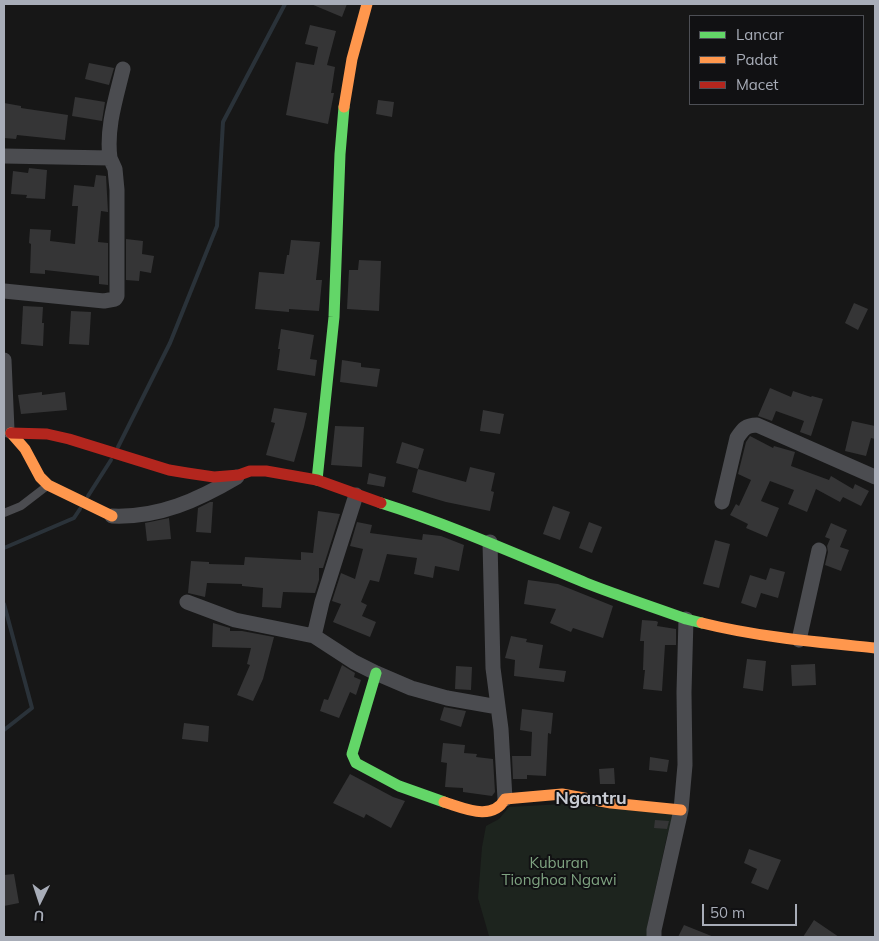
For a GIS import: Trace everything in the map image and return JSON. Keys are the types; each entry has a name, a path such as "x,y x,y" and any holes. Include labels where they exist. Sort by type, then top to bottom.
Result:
{"street":[{"path":"317,480 334,318 343,113 352,59 367,4"},
{"path":"4,291 104,301 115,299 117,296 117,190 115,169 110,158 109,138 112,115 123,69"},
{"path":"4,156 110,158"},
{"path":"4,360 7,430 25,449 40,477 48,485 112,516 130,517 171,509 187,504 250,471 266,471 317,480 356,495 422,516 587,583 686,618 722,628 799,640 875,648"},
{"path":"722,502 737,438 743,428 751,424 757,424 875,477"},
{"path":"7,430 47,434 69,439 169,470 214,477 239,476"},
{"path":"314,636 322,602 356,495"},
{"path":"376,674 352,754 356,762 399,786 472,811 488,812 496,810 501,806 504,799 498,707 493,668 490,542"},
{"path":"799,640 819,550"},
{"path":"187,602 235,620 314,636 376,674 411,688 447,698 498,707"},
{"path":"654,937 654,930 682,810 685,766 686,618"},
{"path":"504,799 562,794 611,803 682,810"}],"lane":[{"path":"4,513 21,506 48,485"}],"green space":[{"name":"Kuburan Tionghoa Ngawi","path":"563,804 674,814 667,836 648,923 647,937 489,936 478,898 482,847 486,826 499,819 509,807"}],"building":[{"path":"311,4 347,4 342,17"},
{"path":"310,25 336,31 327,65 335,67 331,93 334,93 328,124 286,115 296,62 314,65 318,47 305,44"},
{"path":"89,63 114,68 109,85 85,79"},
{"path":"75,97 105,102 102,121 72,116"},
{"path":"378,100 394,102 392,117 376,114"},
{"path":"4,103 21,106 21,108 68,115 65,140 17,135 16,139 4,138"},
{"path":"29,168 47,170 45,199 26,198 27,195 11,194 13,171 28,173"},
{"path":"96,175 106,176 108,212 101,211 98,242 108,243 108,285 99,284 99,276 45,270 45,274 30,273 30,229 51,230 50,241 75,244 78,206 72,206 74,185 94,187"},
{"path":"126,239 143,241 142,254 154,256 151,273 140,271 139,281 126,280"},
{"path":"291,240 320,242 316,280 322,280 319,311 289,309 289,312 255,309 259,272 284,274"},
{"path":"359,260 381,261 379,311 347,309 349,270 358,270"},
{"path":"854,303 868,309 858,330 845,323"},
{"path":"23,306 43,307 43,346 21,344"},
{"path":"71,311 91,312 89,345 69,344"},
{"path":"281,329 314,335 310,359 317,360 315,376 277,370"},
{"path":"342,360 361,363 361,367 380,369 377,387 340,382"},
{"path":"770,388 791,397 793,391 823,399 811,436 800,432 804,421 776,411 772,421 758,416"},
{"path":"42,392 42,395 65,392 67,410 21,414 18,395"},
{"path":"274,408 307,413 294,462 266,455 275,423 271,422"},
{"path":"483,410 504,414 500,434 480,431"},
{"path":"852,421 875,426 875,439 871,438 866,456 845,451"},
{"path":"335,426 364,427 362,467 331,465"},
{"path":"750,436 773,448 774,446 795,452 791,466 829,480 831,476 853,489 855,484 869,491 861,506 843,497 840,502 816,489 807,512 788,504 794,490 770,481 761,501 779,508 767,537 746,528 748,524 730,515 736,504 739,506 751,480 738,474 746,442"},
{"path":"402,442 424,449 418,469 396,463"},
{"path":"470,467 495,473 491,491 494,492 490,511 446,502 412,492 418,469 466,482"},
{"path":"369,473 386,477 384,487 367,484"},
{"path":"213,502 211,533 196,532 198,508"},
{"path":"553,506 570,512 560,540 543,534"},
{"path":"318,511 340,514 323,568 319,568 319,580 315,593 283,592 281,608 262,607 263,588 242,586 242,584 207,583 205,597 188,593 191,561 209,562 209,564 244,565 245,557 301,560 301,552 313,553"},
{"path":"169,518 171,539 147,541 145,523"},
{"path":"357,522 372,525 370,533 422,540 423,534 441,536 464,545 459,571 435,566 433,578 414,574 417,558 387,554 379,582 370,580 361,602 367,605 362,616 376,622 370,637 333,622 341,604 332,601 341,573 355,579 363,549 350,546"},
{"path":"589,522 602,527 592,553 579,548"},
{"path":"831,523 847,530 840,547 849,550 841,571 825,565 828,552 827,546 830,539 825,537"},
{"path":"715,540 730,544 719,588 703,584"},
{"path":"770,568 785,572 778,598 761,593 756,608 741,603 750,575 766,580"},
{"path":"528,580 558,584 613,606 603,638 573,628 571,632 550,623 556,609 524,604"},
{"path":"642,620 656,621 658,622 657,626 676,629 676,645 665,645 662,691 643,689 645,670 643,670 644,641 640,641"},
{"path":"213,623 230,628 230,631 242,631 274,637 263,679 253,701 237,695 250,665 247,664 251,648 212,647"},
{"path":"511,636 527,639 526,642 543,645 539,668 566,671 564,682 514,676 515,660 505,658"},
{"path":"747,659 766,661 763,691 743,688"},
{"path":"815,664 816,685 792,686 791,665"},
{"path":"342,665 355,673 354,677 361,680 356,695 350,692 339,718 320,711 324,699 328,700"},
{"path":"456,666 472,667 471,690 455,689"},
{"path":"444,707 466,711 461,727 440,720"},
{"path":"522,709 553,713 551,734 548,733 546,776 527,775 527,779 513,779 512,756 531,756 532,732 520,730"},
{"path":"184,723 209,726 208,742 182,739"},
{"path":"443,743 465,745 464,753 477,754 476,757 493,759 495,792 492,796 463,792 463,788 445,787 447,763 441,762"},
{"path":"650,757 669,760 667,772 649,770"},
{"path":"614,768 615,784 600,784 599,769"},
{"path":"350,774 393,797 405,801 391,828 366,814 364,818 333,803"},
{"path":"655,820 669,821 667,829 654,828"},
{"path":"749,849 781,860 768,890 751,883 757,869 744,863"},
{"path":"14,874 19,903 4,906 4,875"},
{"path":"814,920 839,937 803,937"},
{"path":"684,925 714,937 678,937"}],"waterway":[{"path":"118,447 170,343 217,226 223,122 285,4"},
{"path":"88,496 111,460"},
{"path":"4,548 74,518 80,509"},
{"path":"4,604 32,708 4,730"}],"traffic: fast":[{"path":"317,480 334,317 340,154 344,107"},
{"path":"381,503 459,531 598,588 702,623"},
{"path":"376,673 352,754 356,763 399,786 444,802"}],"traffic: slow":[{"path":"344,107 352,59 367,4"},
{"path":"11,433 25,449 40,477 48,485 112,516"},
{"path":"702,623 766,635 875,648"},
{"path":"444,802 469,810 485,812 493,810 505,799 562,794 611,803 681,810"}],"traffic: jam":[{"path":"11,433 47,434 169,470 187,473 214,477 239,475 250,471 266,471 317,480 381,503"}],"district":[{"name":"Ngantru","path":"591,799"}]}
